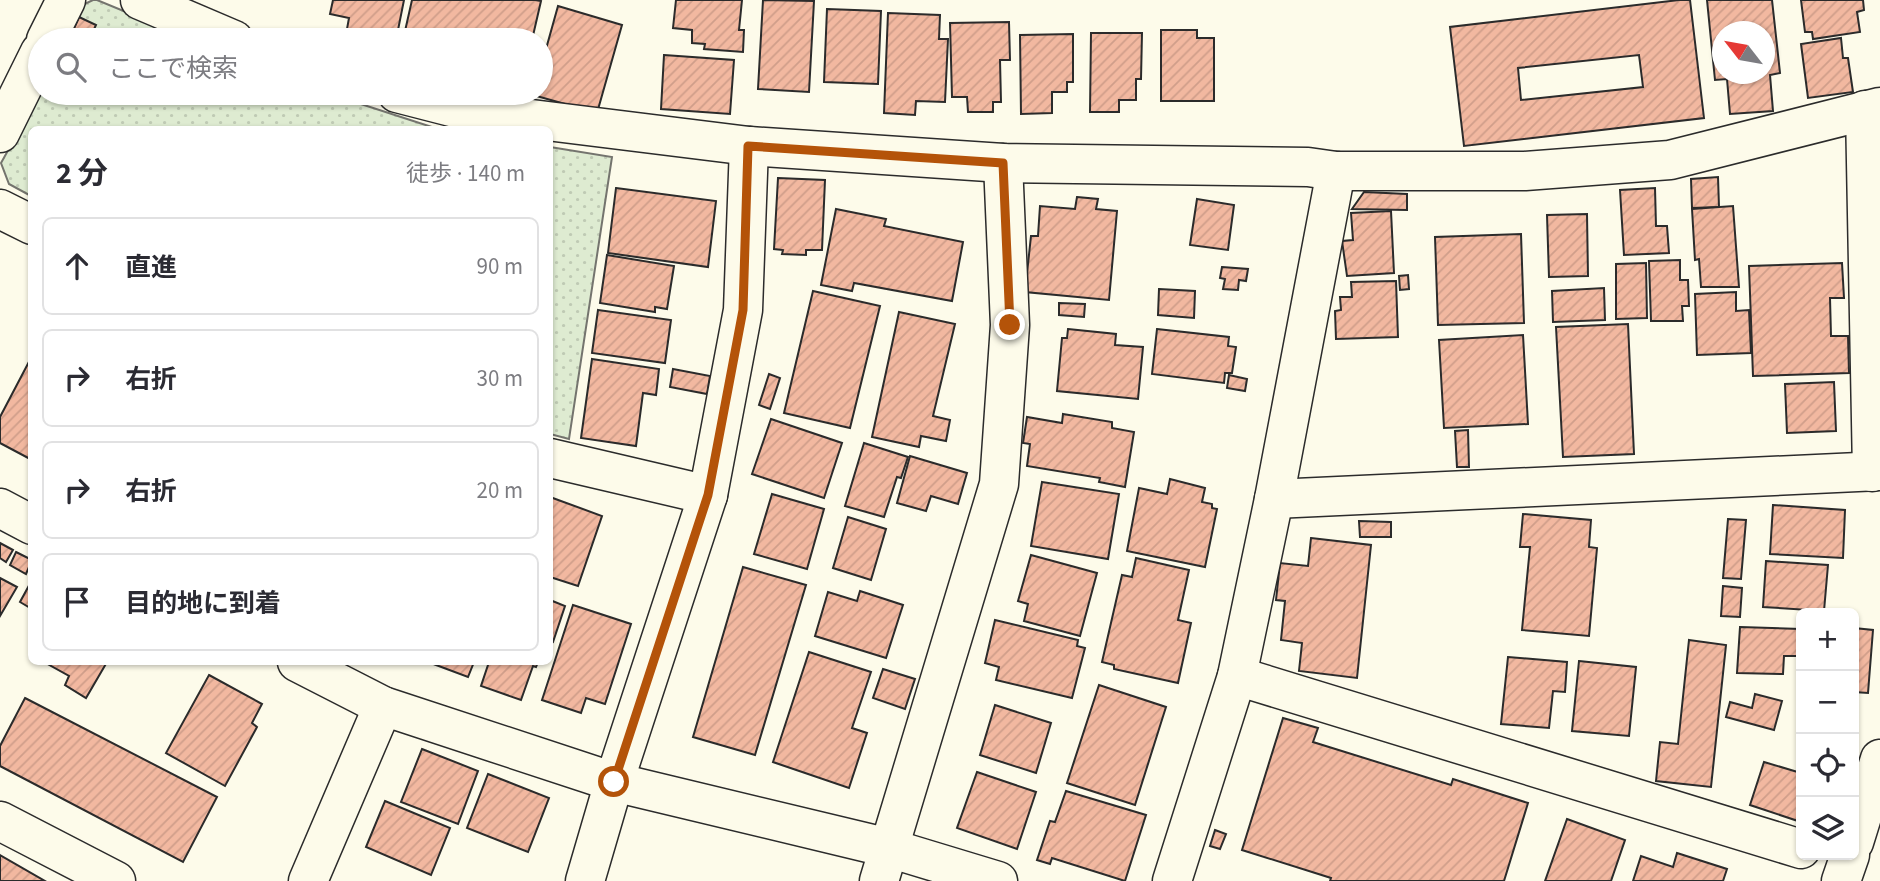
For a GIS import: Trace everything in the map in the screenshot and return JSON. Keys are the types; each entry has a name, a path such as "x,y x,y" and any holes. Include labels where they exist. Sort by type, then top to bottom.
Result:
{"street":[{"path":"52,28 66,0"},
{"path":"140,0 206,28"},
{"path":"0,133 9,94 28,68"},
{"path":"444,105 467,111 748,146 1003,163 1308,167 1336,171 1525,171 1670,160 1873,109 1876,471 1274,499"},
{"path":"585,881 614,782 708,495 743,310 748,146"},
{"path":"884,864 999,484 1010,325 1003,163"},
{"path":"1172,881 1237,676 1274,499 1336,171"},
{"path":"0,209 28,223"},
{"path":"553,459 708,495"},
{"path":"0,508 28,523"},
{"path":"303,665 383,706 614,782 884,864 998,881"},
{"path":"1237,676 1796,847"},
{"path":"307,881 383,706"},
{"path":"1859,815 1880,760"},
{"path":"0,821 116,881"}],"green space":[{"path":"97,0 165,28 66,28 74,9"},
{"path":"33,105 364,105 429,126 28,126 28,194 9,184 1,163"},
{"path":"553,147 612,157 569,439 553,435"}],"building":[{"path":"333,0 404,0 398,28 347,28 349,18 330,14"},
{"path":"412,0 541,1 535,28 406,28"},
{"path":"676,0 742,0 739,30 744,30 743,52 704,49 705,44 692,43 692,30 673,28"},
{"path":"763,0 814,1 809,92 758,89"},
{"path":"1690,0 1704,118 1464,146 1450,27","holes":["1639,55 1643,87 1521,100 1518,68"]},
{"path":"1707,0 1772,0 1774,21 1712,21 1712,50"},
{"path":"1801,0 1863,0 1864,10 1857,12 1860,32 1813,39 1812,32 1805,32"},
{"path":"558,6 622,25 597,113 553,101 552,28"},
{"path":"827,9 881,11 878,84 824,82"},
{"path":"888,13 940,15 939,39 948,39 945,102 916,101 915,115 884,113"},
{"path":"79,17 96,25 95,28 74,28"},
{"path":"1009,22 1010,60 1000,60 1001,102 993,102 993,112 968,112 967,97 952,97 950,23"},
{"path":"1775,27 1780,73 1775,74"},
{"path":"1161,30 1197,30 1197,38 1214,38 1214,101 1161,101"},
{"path":"1091,33 1142,33 1141,79 1136,79 1136,100 1119,100 1119,112 1090,112"},
{"path":"1073,34 1073,82 1067,82 1067,92 1052,92 1052,113 1021,114 1020,35"},
{"path":"1841,38 1843,58 1848,58 1853,92 1808,98 1801,44"},
{"path":"664,55 734,60 730,114 661,109"},
{"path":"1727,84 1771,84 1773,111 1730,114"},
{"path":"1718,177 1719,207 1692,208 1691,179"},
{"path":"778,178 825,180 822,250 806,250 806,255 782,254 783,250 774,249"},
{"path":"616,188 716,201 708,267 608,253"},
{"path":"1655,188 1656,226 1667,226 1669,253 1624,255 1620,190"},
{"path":"1364,192 1407,194 1407,210 1352,209"},
{"path":"1077,197 1098,199 1096,209 1117,211 1109,300 1025,292 1031,236 1038,236 1040,206 1075,209"},
{"path":"1197,199 1234,205 1228,250 1190,245"},
{"path":"1733,206 1739,287 1701,287 1699,259 1695,260 1692,209"},
{"path":"836,209 886,219 884,226 963,242 952,301 854,283 852,291 821,285"},
{"path":"1391,211 1394,273 1347,276 1342,241 1353,240 1351,213"},
{"path":"1587,214 1588,276 1549,277 1547,215"},
{"path":"1521,234 1524,323 1438,325 1435,237"},
{"path":"607,255 674,266 667,309 655,307 655,312 600,303"},
{"path":"1680,260 1680,280 1688,280 1689,306 1682,306 1683,321 1651,321 1649,261"},
{"path":"1646,263 1647,318 1616,319 1616,264"},
{"path":"1842,263 1844,298 1830,298 1831,336 1848,336 1849,373 1753,376 1749,266"},
{"path":"1222,267 1248,269 1246,281 1239,280 1238,290 1223,289 1225,279 1220,278"},
{"path":"1408,275 1409,289 1400,290 1399,276"},
{"path":"1396,281 1398,337 1336,339 1335,311 1341,310 1340,297 1352,297 1351,282"},
{"path":"1604,288 1605,320 1553,322 1552,291"},
{"path":"1159,289 1195,291 1194,318 1158,315"},
{"path":"813,291 880,306 850,428 784,413"},
{"path":"1736,292 1736,311 1749,310 1751,353 1697,355 1695,294"},
{"path":"1059,303 1085,304 1084,317 1059,315"},
{"path":"598,310 671,320 665,363 592,353"},
{"path":"899,312 955,324 933,416 950,420 946,441 921,436 919,447 872,437"},
{"path":"1628,324 1634,454 1563,457 1556,327"},
{"path":"1068,329 1116,334 1115,345 1143,347 1138,399 1057,391 1062,338 1067,338"},
{"path":"1157,329 1229,337 1228,346 1236,347 1232,373 1225,373 1224,383 1152,374"},
{"path":"1523,335 1528,424 1444,428 1439,340"},
{"path":"592,359 659,369 656,395 643,393 636,446 581,438"},
{"path":"28,364 28,458 0,443 0,417"},
{"path":"673,369 710,376 707,394 670,387"},
{"path":"769,374 780,378 770,409 759,405"},
{"path":"1229,375 1247,379 1245,391 1227,388"},
{"path":"1834,382 1836,431 1787,433 1785,384"},
{"path":"1063,414 1112,422 1112,428 1134,432 1125,487 1099,482 1100,478 1027,466 1030,444 1023,443 1027,417 1062,423"},
{"path":"771,419 842,443 824,498 752,474"},
{"path":"1468,430 1469,467 1457,467 1455,431"},
{"path":"864,443 908,457 901,478 897,477 884,517 845,506"},
{"path":"910,456 967,473 958,504 931,496 926,511 897,503"},
{"path":"1170,479 1205,488 1202,502 1212,504 1212,508 1217,509 1205,567 1127,551 1139,488 1167,494"},
{"path":"1042,482 1119,494 1108,559 1031,546"},
{"path":"772,494 824,509 807,569 754,554"},
{"path":"553,498 602,516 578,586 553,578"},
{"path":"1773,505 1845,510 1843,558 1770,554"},
{"path":"1523,514 1591,520 1589,547 1597,548 1589,636 1522,630 1530,547 1520,547"},
{"path":"848,517 886,529 871,580 833,568"},
{"path":"1728,519 1746,520 1741,579 1723,578"},
{"path":"1359,521 1391,522 1391,537 1360,537"},
{"path":"1311,538 1371,545 1357,678 1299,671 1302,643 1281,640 1285,601 1276,600 1280,563 1308,566"},
{"path":"0,543 13,550 6,562 0,558"},
{"path":"16,552 28,558 26,574 10,565"},
{"path":"1031,555 1097,573 1080,636 1024,621 1028,604 1018,601"},
{"path":"1136,558 1189,570 1178,620 1191,623 1178,683 1114,669 1114,665 1102,662 1122,575 1132,577"},
{"path":"1766,561 1828,565 1824,608 1763,607"},
{"path":"743,567 806,585 755,755 693,737"},
{"path":"0,578 17,587 0,616"},
{"path":"1723,586 1742,588 1740,617 1721,616"},
{"path":"28,587 28,607 20,602"},
{"path":"860,591 903,605 886,658 815,636 828,592 857,601"},
{"path":"553,601 565,606 553,642"},
{"path":"573,605 631,624 605,704 586,698 581,713 542,700"},
{"path":"995,620 1078,640 1077,646 1085,648 1072,698 996,680 999,667 985,663"},
{"path":"1740,627 1796,629 1796,656 1784,656 1783,674 1737,673"},
{"path":"1859,629 1873,630 1868,693 1859,692"},
{"path":"1689,640 1726,645 1711,787 1656,781 1660,742 1678,744"},
{"path":"809,652 871,672 852,728 867,733 849,788 773,762"},
{"path":"1508,657 1567,662 1565,692 1553,691 1549,728 1501,724"},
{"path":"1579,661 1636,667 1629,736 1572,731"},
{"path":"49,665 105,665 86,698 65,685 69,676"},
{"path":"436,665 473,665 468,677"},
{"path":"488,665 537,665 533,666 521,700 481,686"},
{"path":"883,669 915,679 905,709 873,698"},
{"path":"209,675 262,704 252,723 257,727 225,786 166,753"},
{"path":"1099,685 1166,707 1135,805 1067,783"},
{"path":"1755,694 1782,701 1774,730 1726,717 1730,702 1752,708"},
{"path":"25,698 217,797 183,862 0,766 0,746"},
{"path":"995,705 1051,723 1036,773 980,755"},
{"path":"1283,718 1318,728 1313,742 1451,785 1453,779 1528,803 1504,881 1330,881 1331,878 1242,850"},
{"path":"422,749 478,771 458,824 401,802"},
{"path":"1764,762 1796,772 1796,820 1750,805"},
{"path":"977,772 1036,792 1017,849 957,828"},
{"path":"488,774 549,798 528,852 467,828"},
{"path":"1066,791 1146,815 1125,881 1052,858 1050,864 1037,860 1050,821 1055,822"},
{"path":"385,801 450,828 431,875 366,847"},
{"path":"1567,819 1625,840 1611,881 1545,881"},
{"path":"1215,830 1226,834 1220,849 1210,846"},
{"path":"1677,853 1727,869 1723,881 1633,881 1641,856 1673,867"},
{"path":"0,855 45,881 0,881"}],"route":[{"path":"614,782 708,495 743,310 748,146 1003,163 1010,325"}]}
